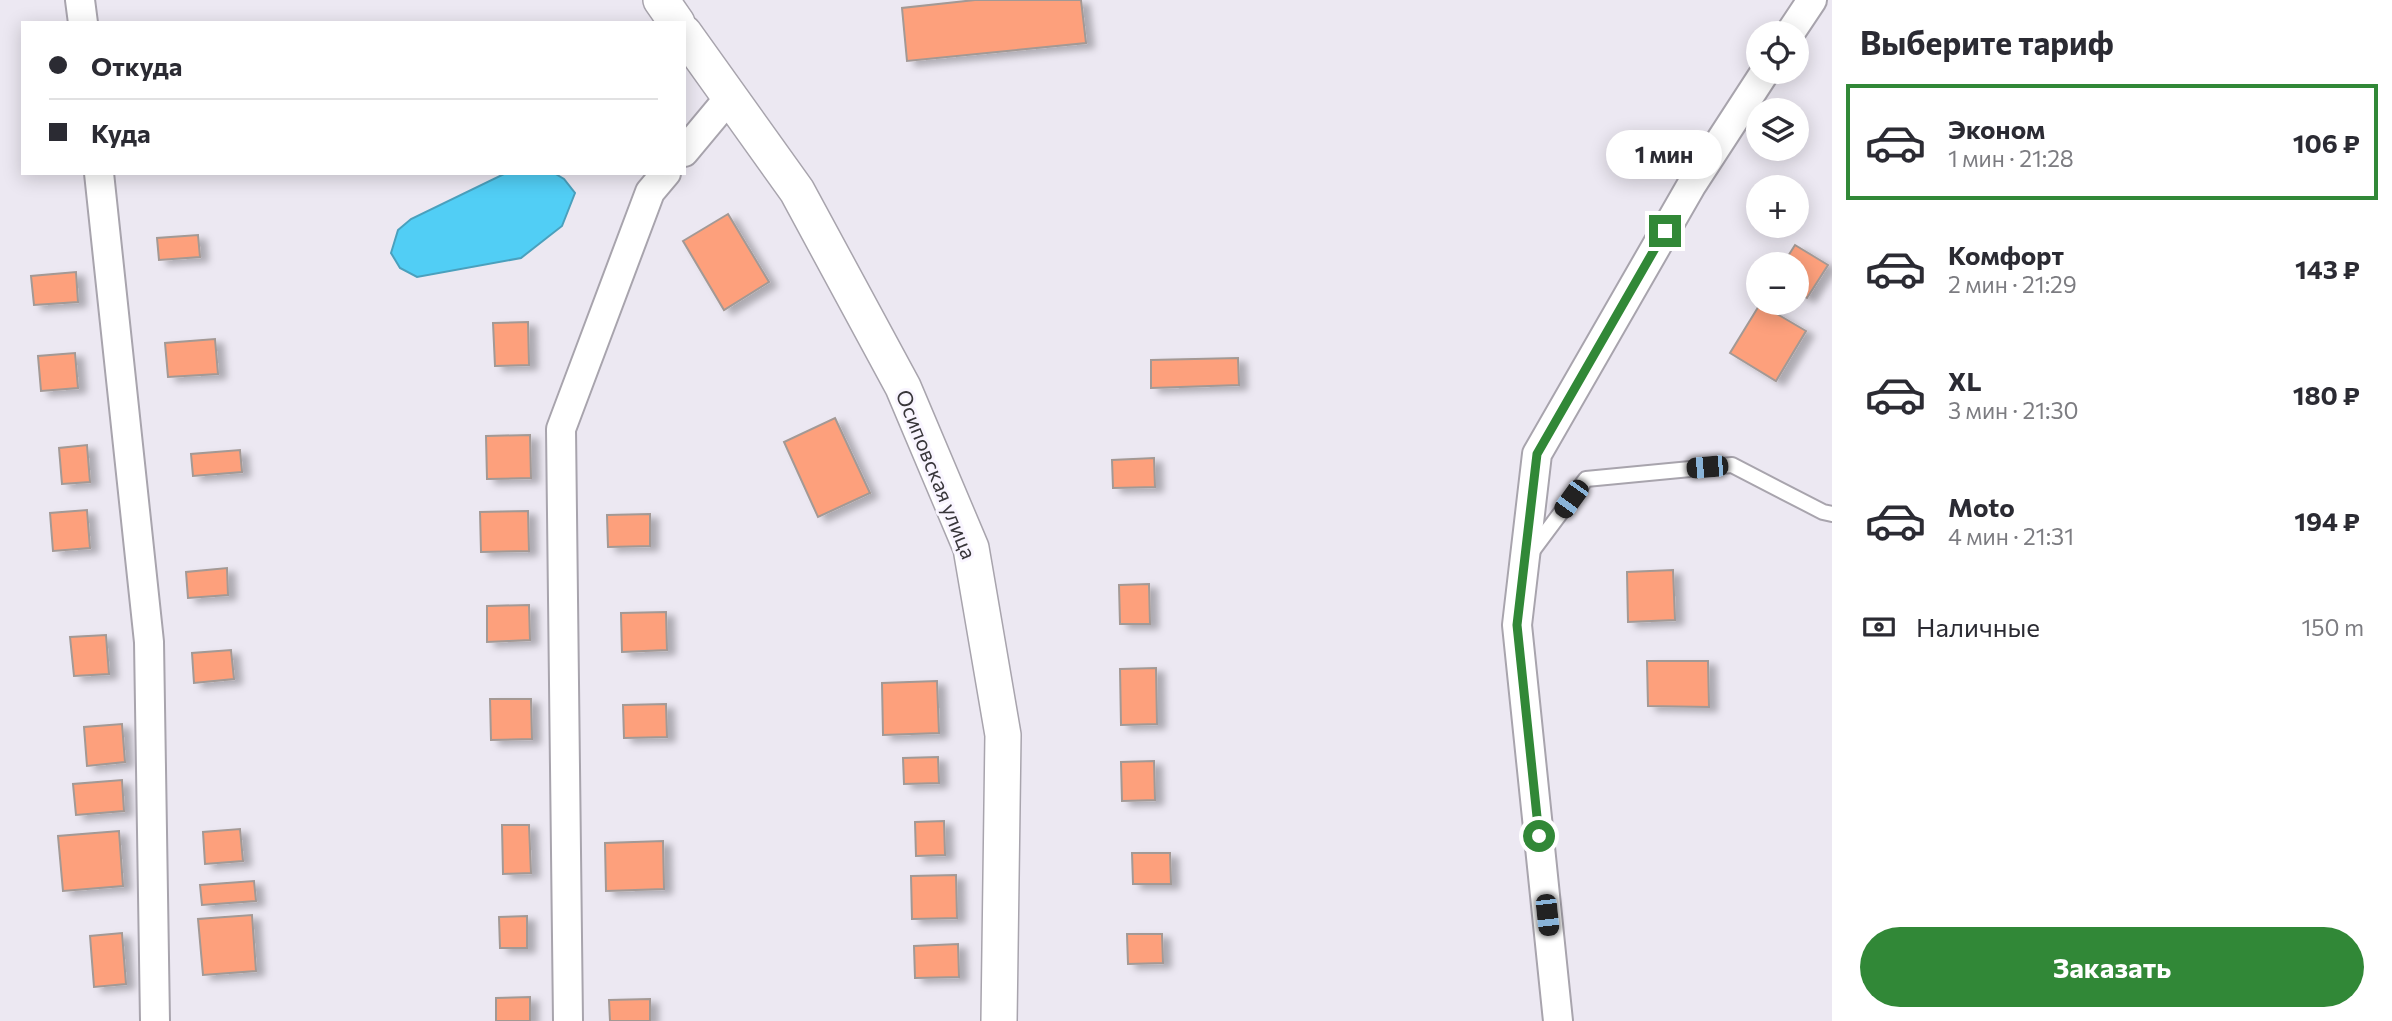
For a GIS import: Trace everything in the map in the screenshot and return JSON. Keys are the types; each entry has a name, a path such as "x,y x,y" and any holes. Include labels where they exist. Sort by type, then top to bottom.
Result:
{"street":[{"path":"80,0 83,21"},
{"path":"662,0 676,21"},
{"path":"1798,21 1812,0"},
{"name":"Осиповская улица","path":"686,36 797,191 903,387 971,548 1003,736 999,1021"},
{"path":"1558,1021 1517,625 1537,454 1691,186 1757,84"},
{"path":"686,150 729,98"},
{"path":"99,175 149,642 155,1021"},
{"path":"568,1021 561,429 650,192 664,175"}],"lane":[{"path":"1524,561 1586,479 1732,465 1823,513 1832,514"}],"water":[{"path":"502,175 557,175 575,193 562,226 521,258 417,277 400,268 391,253 398,230 411,219"}],"building":[{"path":"975,0 1081,0 1086,43 907,61 902,8"},
{"path":"728,214 769,282 724,310 683,241"},
{"path":"198,235 200,257 159,260 157,238"},
{"path":"1795,245 1807,252 1791,252"},
{"path":"1809,253 1828,265 1809,295"},
{"path":"76,272 78,302 34,305 31,276"},
{"path":"1753,315 1779,315 1806,331 1776,381 1730,353"},
{"path":"528,322 529,365 495,366 493,323"},
{"path":"215,339 218,374 168,377 165,343"},
{"path":"75,353 78,388 41,391 38,356"},
{"path":"1238,358 1239,385 1151,388 1151,360"},
{"path":"835,418 870,493 818,517 784,442"},
{"path":"530,435 531,478 487,479 486,436"},
{"path":"87,445 90,482 62,484 59,448"},
{"path":"240,450 242,472 193,476 191,454"},
{"path":"1154,458 1155,487 1113,488 1112,460"},
{"path":"87,510 90,548 53,551 50,513"},
{"path":"528,511 529,551 481,552 480,512"},
{"path":"650,514 650,546 608,547 607,515"},
{"path":"227,568 228,595 188,598 186,572"},
{"path":"1673,570 1675,620 1628,622 1627,572"},
{"path":"1149,584 1150,624 1120,624 1119,585"},
{"path":"529,605 530,640 487,642 487,606"},
{"path":"666,612 667,650 622,652 621,613"},
{"path":"106,635 109,674 74,676 70,637"},
{"path":"231,650 234,679 194,683 192,653"},
{"path":"1647,661 1708,661 1709,707 1648,706"},
{"path":"1156,668 1157,724 1121,725 1120,669"},
{"path":"937,681 939,733 883,735 882,683"},
{"path":"490,699 531,699 532,739 491,740"},
{"path":"666,704 667,737 624,738 623,705"},
{"path":"122,724 125,762 87,766 84,727"},
{"path":"938,757 939,783 904,784 903,758"},
{"path":"1154,761 1155,800 1122,801 1121,762"},
{"path":"122,780 124,811 76,815 73,784"},
{"path":"944,821 945,855 916,856 915,822"},
{"path":"502,825 529,825 531,873 503,874"},
{"path":"240,829 243,861 205,864 203,832"},
{"path":"119,831 123,886 63,891 58,836"},
{"path":"663,841 664,889 606,891 605,843"},
{"path":"1132,853 1170,853 1171,884 1133,884"},
{"path":"956,875 957,918 912,919 911,876"},
{"path":"254,881 256,901 202,905 200,885"},
{"path":"252,915 256,971 203,975 198,919"},
{"path":"527,916 527,948 500,948 499,917"},
{"path":"122,933 126,984 94,987 90,936"},
{"path":"1127,934 1162,934 1163,963 1128,964"},
{"path":"958,944 959,977 915,978 914,946"},
{"path":"530,997 530,1021 496,1021 496,998"},
{"path":"650,999 650,1021 610,1021 609,1000"}],"route":[{"path":"1539,836 1517,625 1537,454 1665,231"}]}
